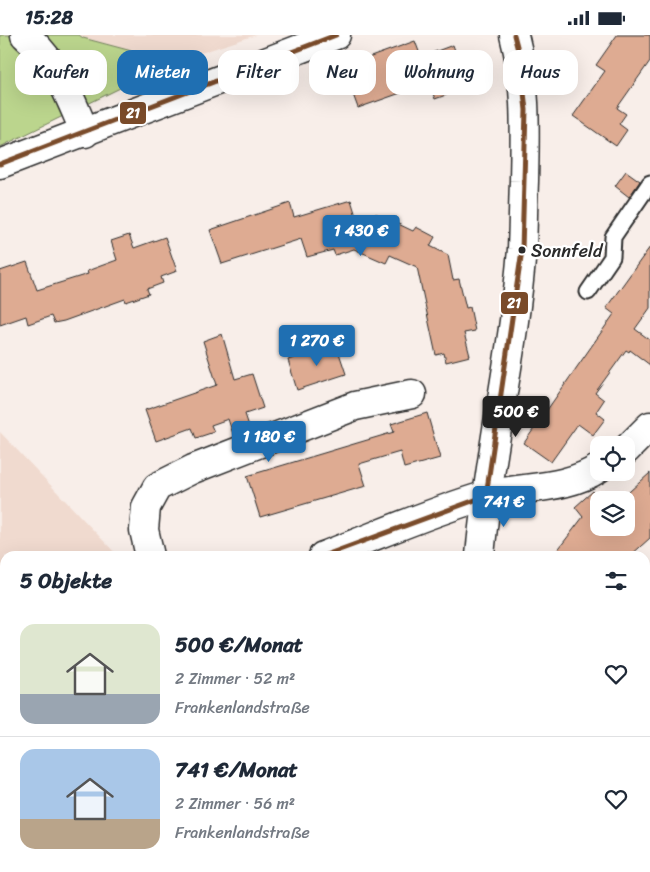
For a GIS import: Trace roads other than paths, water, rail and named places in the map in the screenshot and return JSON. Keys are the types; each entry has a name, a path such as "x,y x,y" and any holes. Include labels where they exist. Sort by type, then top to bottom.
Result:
{"main road":[{"path":"25,35 40,48 66,84 85,133"},
{"path":"0,164 85,133 336,35"},
{"path":"480,551 486,496 522,250 526,110 520,58 514,35"},
{"path":"149,551 144,530 146,507 157,487 193,469 355,406 412,394"},
{"path":"635,441 650,426"},
{"path":"337,551 486,496 552,485 590,474"}],"lane":[{"path":"588,292 612,257 614,237 650,183"}],"place":[{"name":"Sonnfeld","path":"522,250"}]}
